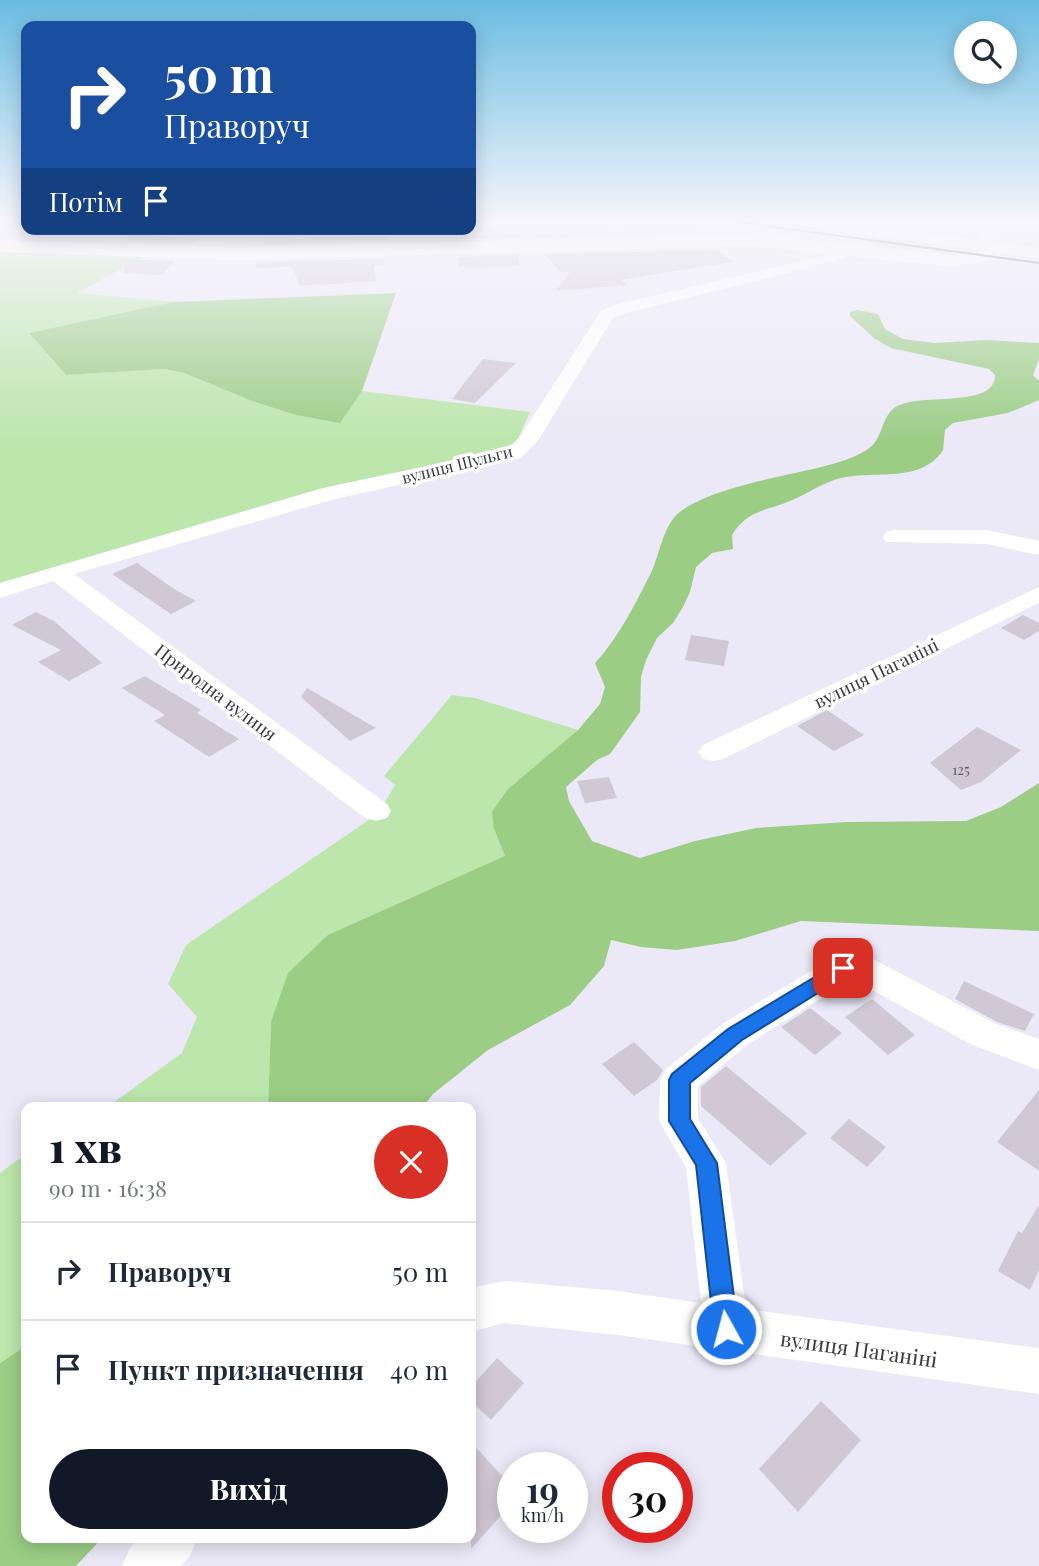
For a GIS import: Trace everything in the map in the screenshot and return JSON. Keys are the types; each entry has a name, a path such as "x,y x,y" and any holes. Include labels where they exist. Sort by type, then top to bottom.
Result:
{"street":[{"name":"вулиця Шульги","path":"0,591 56,572 331,493 514,454 527,442 607,315 620,309 678,295"},
{"path":"894,537 987,537 1039,548"},
{"name":"Природна вулиця","path":"56,572 376,811"},
{"name":"вулиця Паганіні","path":"713,752 1039,594"},
{"path":"726,1329 706,1163 679,1121 679,1080 735,1034 843,968 861,968 983,1034 1039,1055"},
{"name":"вулиця Паганіні","path":"476,1309 503,1302 618,1313 1039,1371"},
{"path":"148,1566 168,1543"}],"green space":[{"path":"0,295 99,295 173,302 29,333 66,375 163,369 184,373 252,401 296,415 340,422 362,391 530,412 517,441 505,451 0,587"},
{"path":"395,295 362,391 340,423 296,415 252,401 184,373 164,369 66,375 29,333 173,302"},
{"path":"857,310 878,314 885,329 903,339 934,343 986,340 1039,343 1039,359 1033,375 1039,381 1039,400 1008,413 953,423 945,430 943,450 933,461 921,468 908,472 834,480 791,501 755,514 743,522 732,535 733,549 712,553 696,567 683,607 673,623 657,638 646,660 641,677 640,712 610,754 597,760 566,787 569,801 592,841 640,858 695,841 756,828 847,822 966,821 1001,807 1039,783 1039,931 801,921 735,941 677,950 641,947 611,940 604,966 570,1005 488,1050 427,1102 268,1102 271,1022 288,973 328,935 505,856 494,829 492,812 508,789 578,730 600,704 605,687 595,663 633,608 651,573 666,531 681,511 727,490 855,456 873,445 889,414 904,404 969,397 992,386 995,375 989,369 891,348 875,339 850,316 850,312"},
{"path":"452,695 475,698 578,730 508,789 494,829 505,856 271,1022 268,1102 114,1102 182,1053 197,1017 168,984 186,945 379,813 395,785 384,776"},
{"path":"21,1158 21,1349 0,1363 0,1173"},
{"path":"21,1349 21,1543 97,1543 76,1566 0,1566 0,1363"}],"building":[{"path":"483,359 516,363 475,403 452,399"},
{"path":"137,563 196,601 171,614 112,574"},
{"path":"36,612 54,621 102,663 69,681 38,662 61,650 12,625"},
{"path":"1023,615 1039,623 1039,631 1024,640 1001,628"},
{"path":"691,635 729,641 724,666 685,660"},
{"path":"145,676 201,710 197,713 239,739 209,757 154,721 165,715 122,688"},
{"path":"307,688 376,728 350,741 301,697"},
{"path":"827,710 864,735 834,751 797,726"},
{"path":"977,727 1021,750 981,782 961,790 930,763"},
{"path":"609,777 617,798 585,803 577,781"},
{"path":"964,981 1034,1014 1025,1031 997,1022 955,999"},
{"path":"872,999 915,1035 888,1055 845,1017"},
{"path":"810,1008 842,1033 815,1055 781,1027"},
{"path":"634,1042 663,1070 657,1080 634,1096 602,1064"},
{"path":"726,1066 807,1133 770,1166 701,1106 701,1087"},
{"path":"1039,1090 1039,1171 997,1142"},
{"path":"849,1119 886,1147 867,1167 830,1138"},
{"path":"1039,1205 1039,1270 1030,1290 998,1271 1018,1231 1022,1233"},
{"path":"497,1358 524,1383 491,1420 476,1406 476,1381"},
{"path":"821,1401 861,1440 798,1512 759,1469"},
{"path":"476,1447 497,1470 497,1520 471,1549 471,1543 476,1543"}],"route":[{"path":"726,1329 706,1163 679,1121 679,1080 735,1034 843,968"}]}
